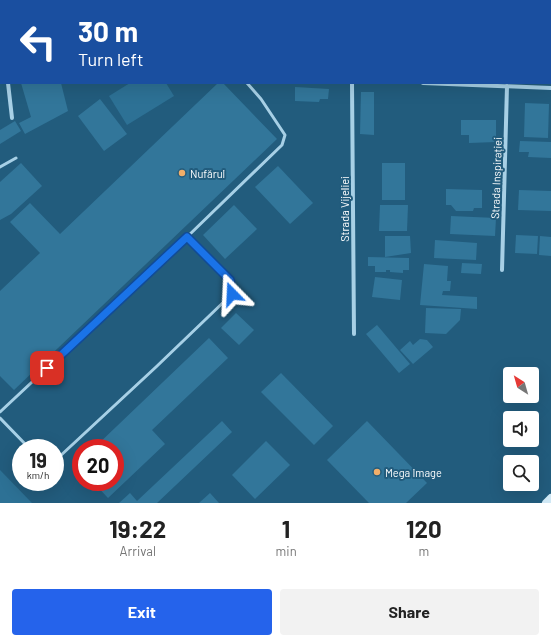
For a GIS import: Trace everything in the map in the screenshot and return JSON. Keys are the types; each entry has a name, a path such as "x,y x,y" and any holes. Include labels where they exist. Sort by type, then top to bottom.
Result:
{"street":[{"path":"8,84 12,118"},
{"name":"Strada Vijeliei","path":"352,84 354,334"},
{"path":"451,84 551,88"},
{"name":"Strada Inspirației","path":"502,270 507,86"},
{"path":"546,503 551,498"}],"lane":[{"path":"0,412 187,237 282,145 285,134 261,99 248,84"},
{"path":"0,167 16,158"},
{"path":"64,452 232,294 230,280 187,237"},
{"path":"0,418 20,439"}],"shaded area":[{"path":"128,84 167,84 174,96 127,125 109,96"},
{"path":"0,470 12,482 12,491 20,491 32,503 0,503"}],"building":[{"path":"21,84 61,84 68,111 25,134 19,123 31,117"},
{"path":"217,84 224,84 277,139 14,390 0,376 0,291 40,253 10,222 30,203 60,234"},
{"path":"295,87 329,89 328,99 320,99 319,102 295,101"},
{"path":"361,92 374,92 374,135 360,134"},
{"path":"100,99 127,134 104,151 78,116"},
{"path":"525,103 549,104 548,138 524,137"},
{"path":"461,120 496,120 496,142 469,143 469,135 461,135"},
{"path":"15,121 21,131 0,144 0,130"},
{"path":"520,141 551,142 551,158 528,157 529,152 519,152"},
{"path":"21,163 42,186 11,214 0,220 0,182"},
{"path":"382,163 405,163 405,200 382,200"},
{"path":"278,166 313,203 290,224 255,187"},
{"path":"446,189 482,190 482,208 474,208 473,211 456,211 451,205 446,205"},
{"path":"519,190 551,191 551,211 518,210"},
{"path":"234,205 257,229 225,259 203,235"},
{"path":"380,205 408,205 407,231 379,231"},
{"path":"451,216 496,218 495,236 450,234"},
{"path":"516,235 538,236 537,254 515,253"},
{"path":"385,236 410,236 411,253 385,257"},
{"path":"540,236 551,237 551,256 539,255"},
{"path":"435,240 477,243 476,260 434,258"},
{"path":"368,257 409,258 409,270 403,270 403,273 390,272 390,270 386,270 386,272 375,272 375,266 368,266"},
{"path":"462,263 482,264 481,274 461,273"},
{"path":"424,264 448,266 447,281 451,281 450,291 443,291 442,295 477,297 477,309 420,305"},
{"path":"375,277 402,280 400,300 372,297"},
{"path":"426,308 461,309 460,320 446,334 425,333"},
{"path":"236,313 254,330 239,345 221,328"},
{"path":"377,325 410,364 399,373 366,334"},
{"path":"209,338 228,358 152,430 165,444 124,483 124,439 103,439"},
{"path":"420,339 427,340 433,347 413,364 400,350 410,341 413,345"},
{"path":"281,373 333,426 314,445 261,392"},
{"path":"222,421 232,432 157,503 119,503 130,493 137,501"},
{"name":"Mega Image","path":"367,421 427,483 406,503 369,503 327,460"},
{"path":"266,441 290,465 255,499 232,475"},
{"path":"101,491 115,491 108,498"},
{"path":"210,493 219,503 199,503"}],"place":[{"name":"Nufărul","path":"182,173"},
{"name":"Mega Image","path":"377,472"}],"route":[{"path":"47,368 187,237 230,280 232,294"}]}
